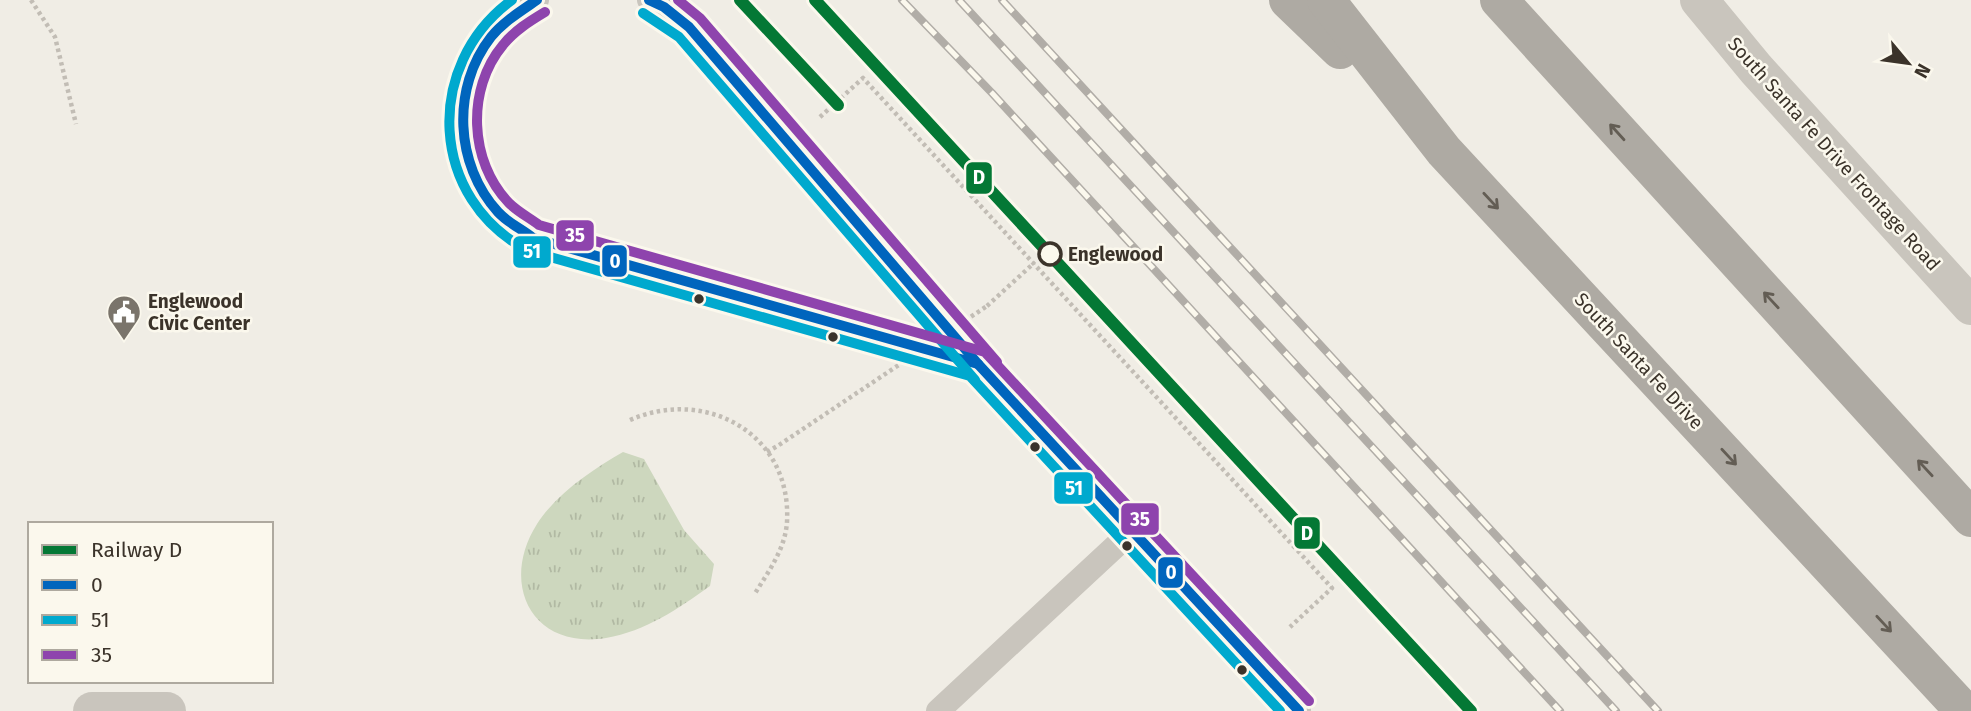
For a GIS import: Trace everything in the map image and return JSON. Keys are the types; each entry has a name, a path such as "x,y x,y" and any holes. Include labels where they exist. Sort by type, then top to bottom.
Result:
{"highway":[{"path":"1288,0 1444,151"},
{"name":"South Santa Fe Drive","path":"1326,0 1444,151 1964,711"},
{"path":"1499,0 1971,518"}],"street":[{"name":"South Santa Fe Drive Frontage Road","path":"1699,0 1756,69 1971,306"},
{"path":"92,711 167,711"}],"lane":[{"path":"537,0 511,16 489,39 473,66 463,99 463,134 474,176 498,212 533,238 978,363"},
{"path":"649,0 664,7 689,27 978,363 1299,711"},
{"path":"938,711 1133,530"}],"path":[{"path":"31,0 55,37 76,124"},
{"path":"820,117 863,78 1034,263 1332,588 1290,627"},
{"path":"767,452 987,306 1034,263"},
{"path":"630,421 663,409 704,411 740,425 767,452 783,486 787,524 779,554 754,594"}],"green space":[{"path":"623,452 644,459 684,530 714,564 710,586 661,618 621,635 580,639 559,634 542,623 530,608 523,590 521,569 526,547 537,524 565,492"}],"railway":[{"path":"902,0 992,93 1560,711"},
{"path":"959,0 1616,711"},
{"path":"1002,0 1658,711"}],"rail line":[{"name":"D","path":"740,0 838,105"},
{"name":"D","path":"815,0 1471,711"}],"transit line":[{"name":"51","path":"512,0 483,27 463,59 452,95 450,131 456,166 472,199 496,228 529,251 970,376 1280,711"},
{"name":"0","path":"537,0 491,37 478,57 464,102 463,126 473,172 484,193 506,219 533,238 978,364"},
{"name":"0","path":"649,0 664,7 689,27 978,364 1299,711"},
{"name":"35","path":"678,0 700,18 997,362"},
{"name":"35","path":"545,12 517,31 503,45 491,63 478,104 477,125 486,167 509,203 539,225 985,352 1309,701"},
{"name":"51","path":"643,13 679,37 975,380"}],"place":[{"name":"Englewood","path":"1050,254"},
{"name":"Englewood Civic Center","path":"124,342"}]}
